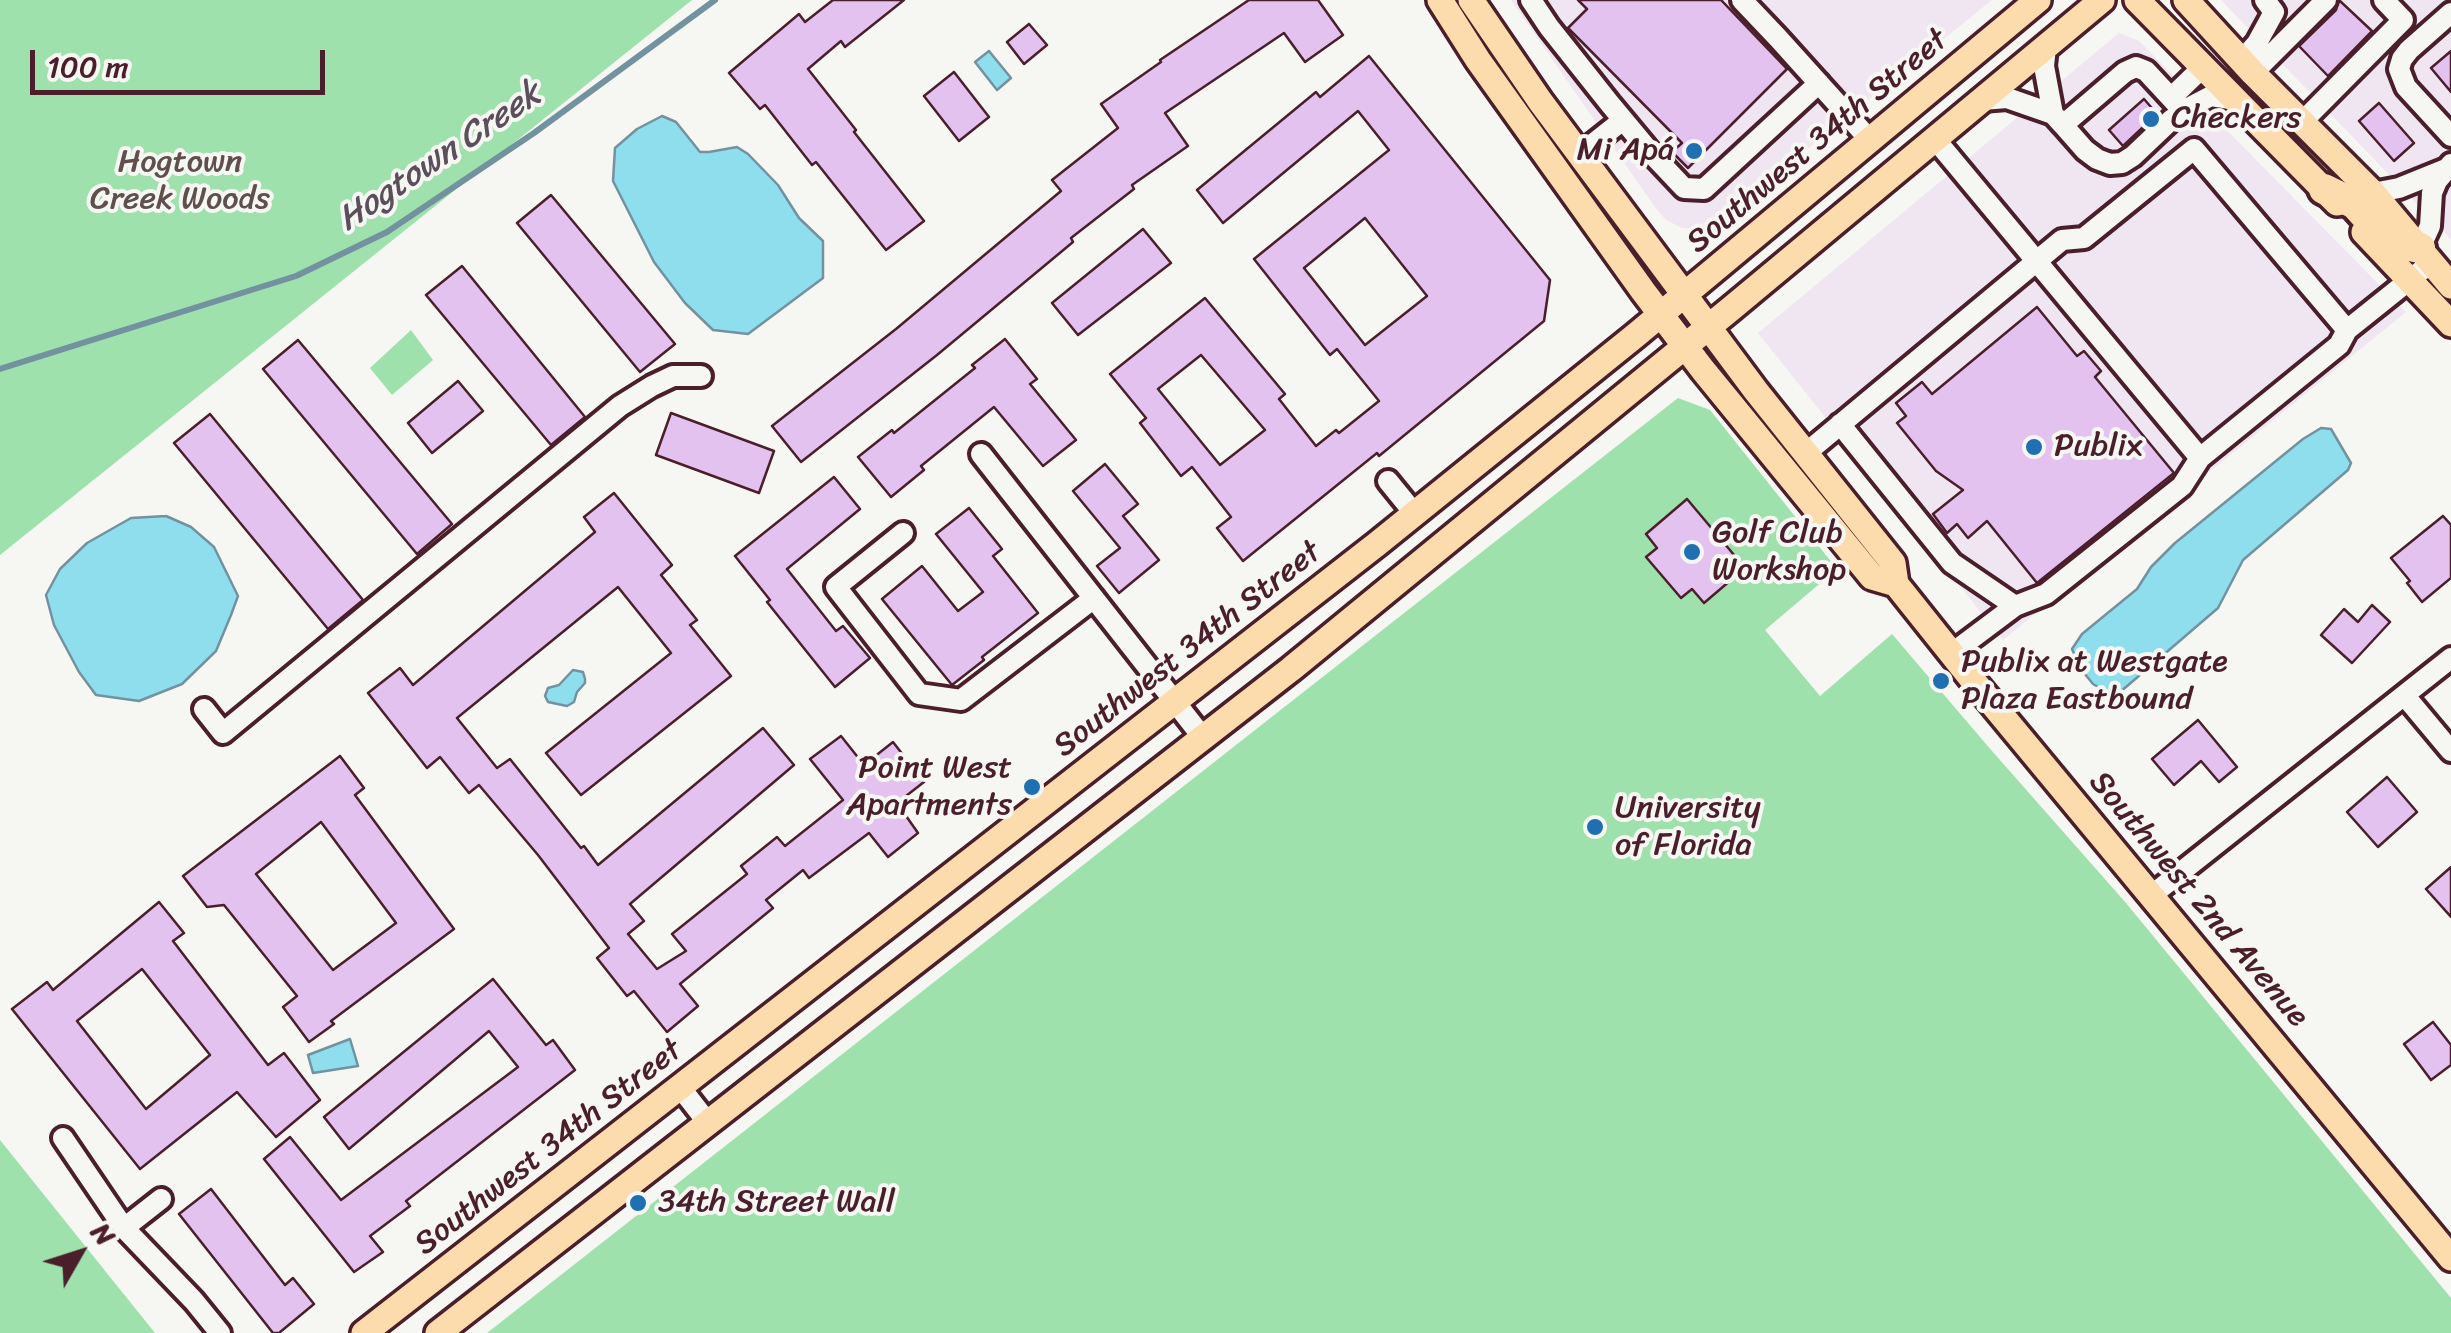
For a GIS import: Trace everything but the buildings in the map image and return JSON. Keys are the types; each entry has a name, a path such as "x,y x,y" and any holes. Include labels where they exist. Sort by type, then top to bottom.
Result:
{"highway":[{"path":"2324,189 2355,204 2389,242 2426,255"}],"main road":[{"name":"Southwest 2nd Avenue","path":"1440,0 1478,60 1661,314 1872,577 1896,584"},
{"name":"Southwest 2nd Avenue","path":"1471,0 1500,46 1708,328 1893,563 1896,584 2451,1258"},
{"name":"Southwest 34th Street","path":"364,1333 1414,514 2038,0"},
{"path":"438,1333 1204,739 2102,0"},
{"path":"2137,0 2451,324"},
{"path":"2186,0 2373,193 2451,286"}],"street":[{"path":"1531,0 1624,120 1684,188 1704,188 1818,82"},
{"path":"1742,0 1870,140"},
{"path":"2248,67 2326,0"},
{"path":"2302,122 2402,20 2384,0"},
{"path":"2248,67 2276,4"},
{"path":"2451,13 2409,50 2400,69 2406,87 2451,136"},
{"path":"2046,46 2044,66 2058,119 2084,150 2110,164 2133,156 2170,120 2204,66"},
{"path":"2058,119 2136,67 2146,70 2177,104"},
{"path":"2177,104 2211,96 2237,100"},
{"path":"1982,100 2007,98 2058,119"},
{"path":"1580,154 1624,120"},
{"path":"1934,139 2200,458"},
{"path":"1806,453 2062,240 2084,238 2194,148 2346,330"},
{"path":"2373,193 2399,188 2448,166"},
{"path":"1951,654 2015,606 2046,594 2182,486 2200,458 2339,345 2346,330 2410,280 2426,255 2432,193 2448,166"},
{"path":"204,709 223,734 620,406 673,376 701,376"},
{"path":"1840,424 1952,562 2015,606"},
{"path":"981,454 1204,739"},
{"path":"1388,481 1414,514"},
{"path":"903,534 836,587 919,694 961,700 1094,598"},
{"path":"2152,895 2451,658"},
{"path":"2404,696 2451,751"},
{"path":"680,1087 708,1123"},
{"path":"63,1138 124,1228 220,1333"},
{"path":"124,1228 161,1199"}],"shaded area":[{"path":"1511,0 1992,0 1713,225 1693,229 1666,220 1657,210"},
{"path":"2221,0 2451,0 2451,240 2444,232"},
{"path":"2119,33 2139,41 2406,312 2003,640 1758,333"}],"green space":[{"name":"Hogtown Creek Woods","path":"0,0 692,0 0,555"},
{"path":"411,330 433,360 392,395 370,368"},
{"name":"University of Florida","path":"1678,398 1710,410 1837,569 1765,630 1820,696 1892,634 2126,903 2451,1298 2451,1333 487,1333"},
{"path":"0,1140 155,1333 0,1333"}],"water":[{"path":"989,51 1011,78 997,90 975,62"},
{"path":"662,116 676,122 700,152 737,147 748,154 778,185 799,218 823,241 823,278 748,334 713,330 685,303 654,262 613,181 615,148 637,129"},
{"path":"2321,428 2331,429 2351,463 2348,470 2243,560 2218,608 2119,693 2110,694 2093,684 2072,649 2082,634 2137,589 2151,567 2175,543"},
{"path":"166,516 191,527 214,547 238,596 231,615 216,651 182,684 139,701 96,695 54,625 46,595 60,569 87,543 131,518"},
{"path":"573,670 583,672 585,679 574,702 567,706 548,702 548,688 559,685"},
{"path":"350,1039 358,1066 313,1073 308,1055"}],"waterway":[{"name":"Hogtown Creek","path":"0,369 296,276 387,232 534,133 715,0"}],"place":[{"name":"Checkers","path":"2151,119"},
{"name":"Mi Apá","path":"1694,151"},
{"name":"Publix","path":"2034,447"},
{"name":"Golf Club Workshop","path":"1692,552"},
{"name":"Publix at Westgate Plaza Eastbound","path":"1941,681"},
{"name":"Point West Apartments","path":"1032,787"},
{"name":"University of Florida","path":"1595,827"},
{"name":"34th Street Wall","path":"638,1203"}]}
